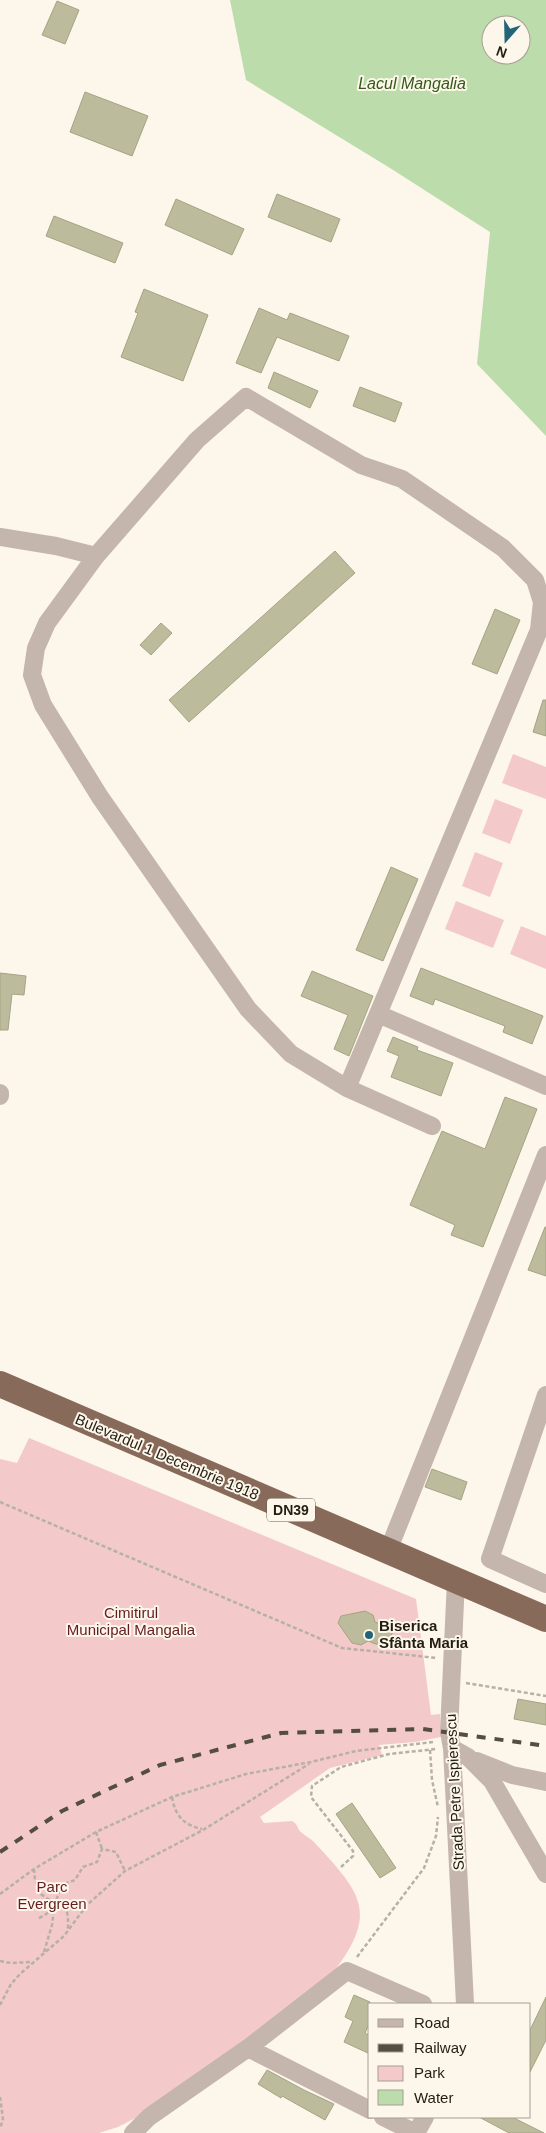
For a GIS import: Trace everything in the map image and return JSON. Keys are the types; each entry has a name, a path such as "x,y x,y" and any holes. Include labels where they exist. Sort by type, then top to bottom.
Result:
{"highway":[{"name":"Bulevardul 1 Decembrie 1918","path":"0,1384 546,1619"},
{"name":"Bulevardul 1 Decembrie 1918","path":"0,1393 36,1401"},
{"path":"0,1402 36,1401"}],"street":[{"path":"347,1088 539,630 542,602 535,580 502,548 402,479 361,466 246,397 197,440 96,556 47,623 36,648 32,676 43,705 100,797 248,1009 291,1054 347,1088 432,1126"},
{"path":"0,537 56,546 96,556"},
{"path":"378,1014 546,1086"},
{"path":"388,1551 546,1155"},
{"path":"546,1395 490,1559 546,1584"},
{"name":"Strada Petre Ispierescu","path":"456,1580 450,1732 465,2003"},
{"path":"452,1748 468,1757 512,1775 546,1782"},
{"path":"468,1757 492,1781 546,1874"},
{"path":"133,2133 149,2117 248,2048 347,1971 421,2003"},
{"path":"248,2048 368,2109"},
{"path":"386,2118 416,2133 425,2118"}],"path":[{"path":"0,1502 342,1648 454,1659"},
{"path":"453,1680 546,1696"},
{"path":"0,1894 34,1869 96,1832 172,1797 246,1774 312,1762 356,1751 436,1742 452,1748"},
{"path":"341,1867 353,1856 352,1851 311,1797 312,1786 341,1766 389,1754 452,1748"},
{"path":"347,1971 424,1868 436,1836 438,1812 432,1780 430,1750"},
{"path":"0,2005 11,1984 37,1956 68,1931 87,1906 125,1871 203,1830 312,1762"},
{"path":"172,1797 174,1809 182,1821 192,1827 203,1830"},
{"path":"39,1918 47,1915 54,1908 61,1885 75,1880 83,1867 97,1862 102,1848 96,1832"},
{"path":"102,1848 116,1852 125,1871"},
{"path":"34,1869 35,1880 41,1894 67,1909 68,1931"},
{"path":"44,1952 52,1925 54,1908"},
{"path":"0,1961 11,1963 32,1962"},
{"path":"0,2097 3,2118 0,2129"}],"green space":[{"path":"513,754 546,767 546,799 502,783"},
{"path":"495,799 523,810 510,844 482,833"},
{"path":"475,852 503,863 490,897 462,886"},
{"path":"456,901 504,920 493,948 445,929"},
{"path":"521,926 546,936 546,969 510,954"},
{"path":"29,1438 416,1599 431,1715 440,1714 441,1737 415,1742 379,1745 382,1755 330,1768 260,1817 264,1823 292,1821 295,1823 300,1831 314,1842 343,1875 353,1890 359,1904 360,1918 356,1934 347,1953 332,1974 153,2109 118,2127 99,2133 0,2133 0,1459 17,1463"}],"water":[{"name":"Lacul Mangalia","path":"230,0 546,0 546,436 477,364 490,232 246,80"}],"building":[{"path":"57,1 79,10 65,44 42,35"},
{"path":"85,92 148,116 132,156 70,132"},
{"path":"277,194 340,219 331,242 268,217"},
{"path":"176,199 244,229 232,255 165,225"},
{"path":"54,216 123,243 115,263 46,236"},
{"path":"144,289 208,315 183,381 121,357 138,313 135,312"},
{"path":"259,308 287,320 290,313 349,336 339,361 277,337 261,373 236,363"},
{"path":"274,372 318,391 310,408 268,388"},
{"path":"360,387 402,403 395,422 353,406"},
{"path":"335,551 355,573 189,722 169,700"},
{"path":"495,609 520,620 497,674 472,664"},
{"path":"161,623 172,633 151,655 140,645"},
{"path":"543,700 546,700 546,736 533,732"},
{"path":"391,867 418,879 383,961 356,950"},
{"path":"421,968 543,1016 532,1044 503,1032 505,1026 435,999 433,1005 410,996"},
{"path":"312,971 373,996 349,1056 334,1049 348,1015 301,996"},
{"path":"0,973 26,976 24,995 12,994 8,1030 0,1030"},
{"path":"393,1037 418,1047 417,1050 453,1063 441,1096 391,1077 399,1056 387,1051"},
{"path":"505,1097 537,1109 483,1247 451,1235 455,1225 410,1205 442,1131 485,1149"},
{"path":"546,1227 546,1276 528,1270"},
{"path":"432,1469 467,1482 461,1500 425,1487"},
{"name":"Biserica Sfânta Maria","path":"365,1611 373,1615 375,1622 394,1629 386,1648 368,1641 361,1645 352,1643 338,1623 341,1616"},
{"path":"518,1699 546,1704 546,1725 514,1719"},
{"path":"352,1803 396,1868 380,1878 336,1814"},
{"path":"354,1995 370,2002 368,2003 368,2026 365,2033 368,2035 368,2053 344,2042 353,2021 345,2017"},
{"path":"546,1997 546,2040 531,2070 531,2028"},
{"path":"267,2070 334,2104 325,2120 258,2084"},
{"path":"481,2118 514,2118 544,2133 509,2133"}],"railway":[{"path":"0,1852 62,1811 160,1765 281,1733 423,1729 546,1746"}],"place":[{"name":"Biserica Sfânta Maria","path":"369,1635"}],"park label":[{"name":"Cimitirul Municipal Mangalia","path":"131,1622"},
{"name":"Parc Evergreen","path":"52,1896"}]}
